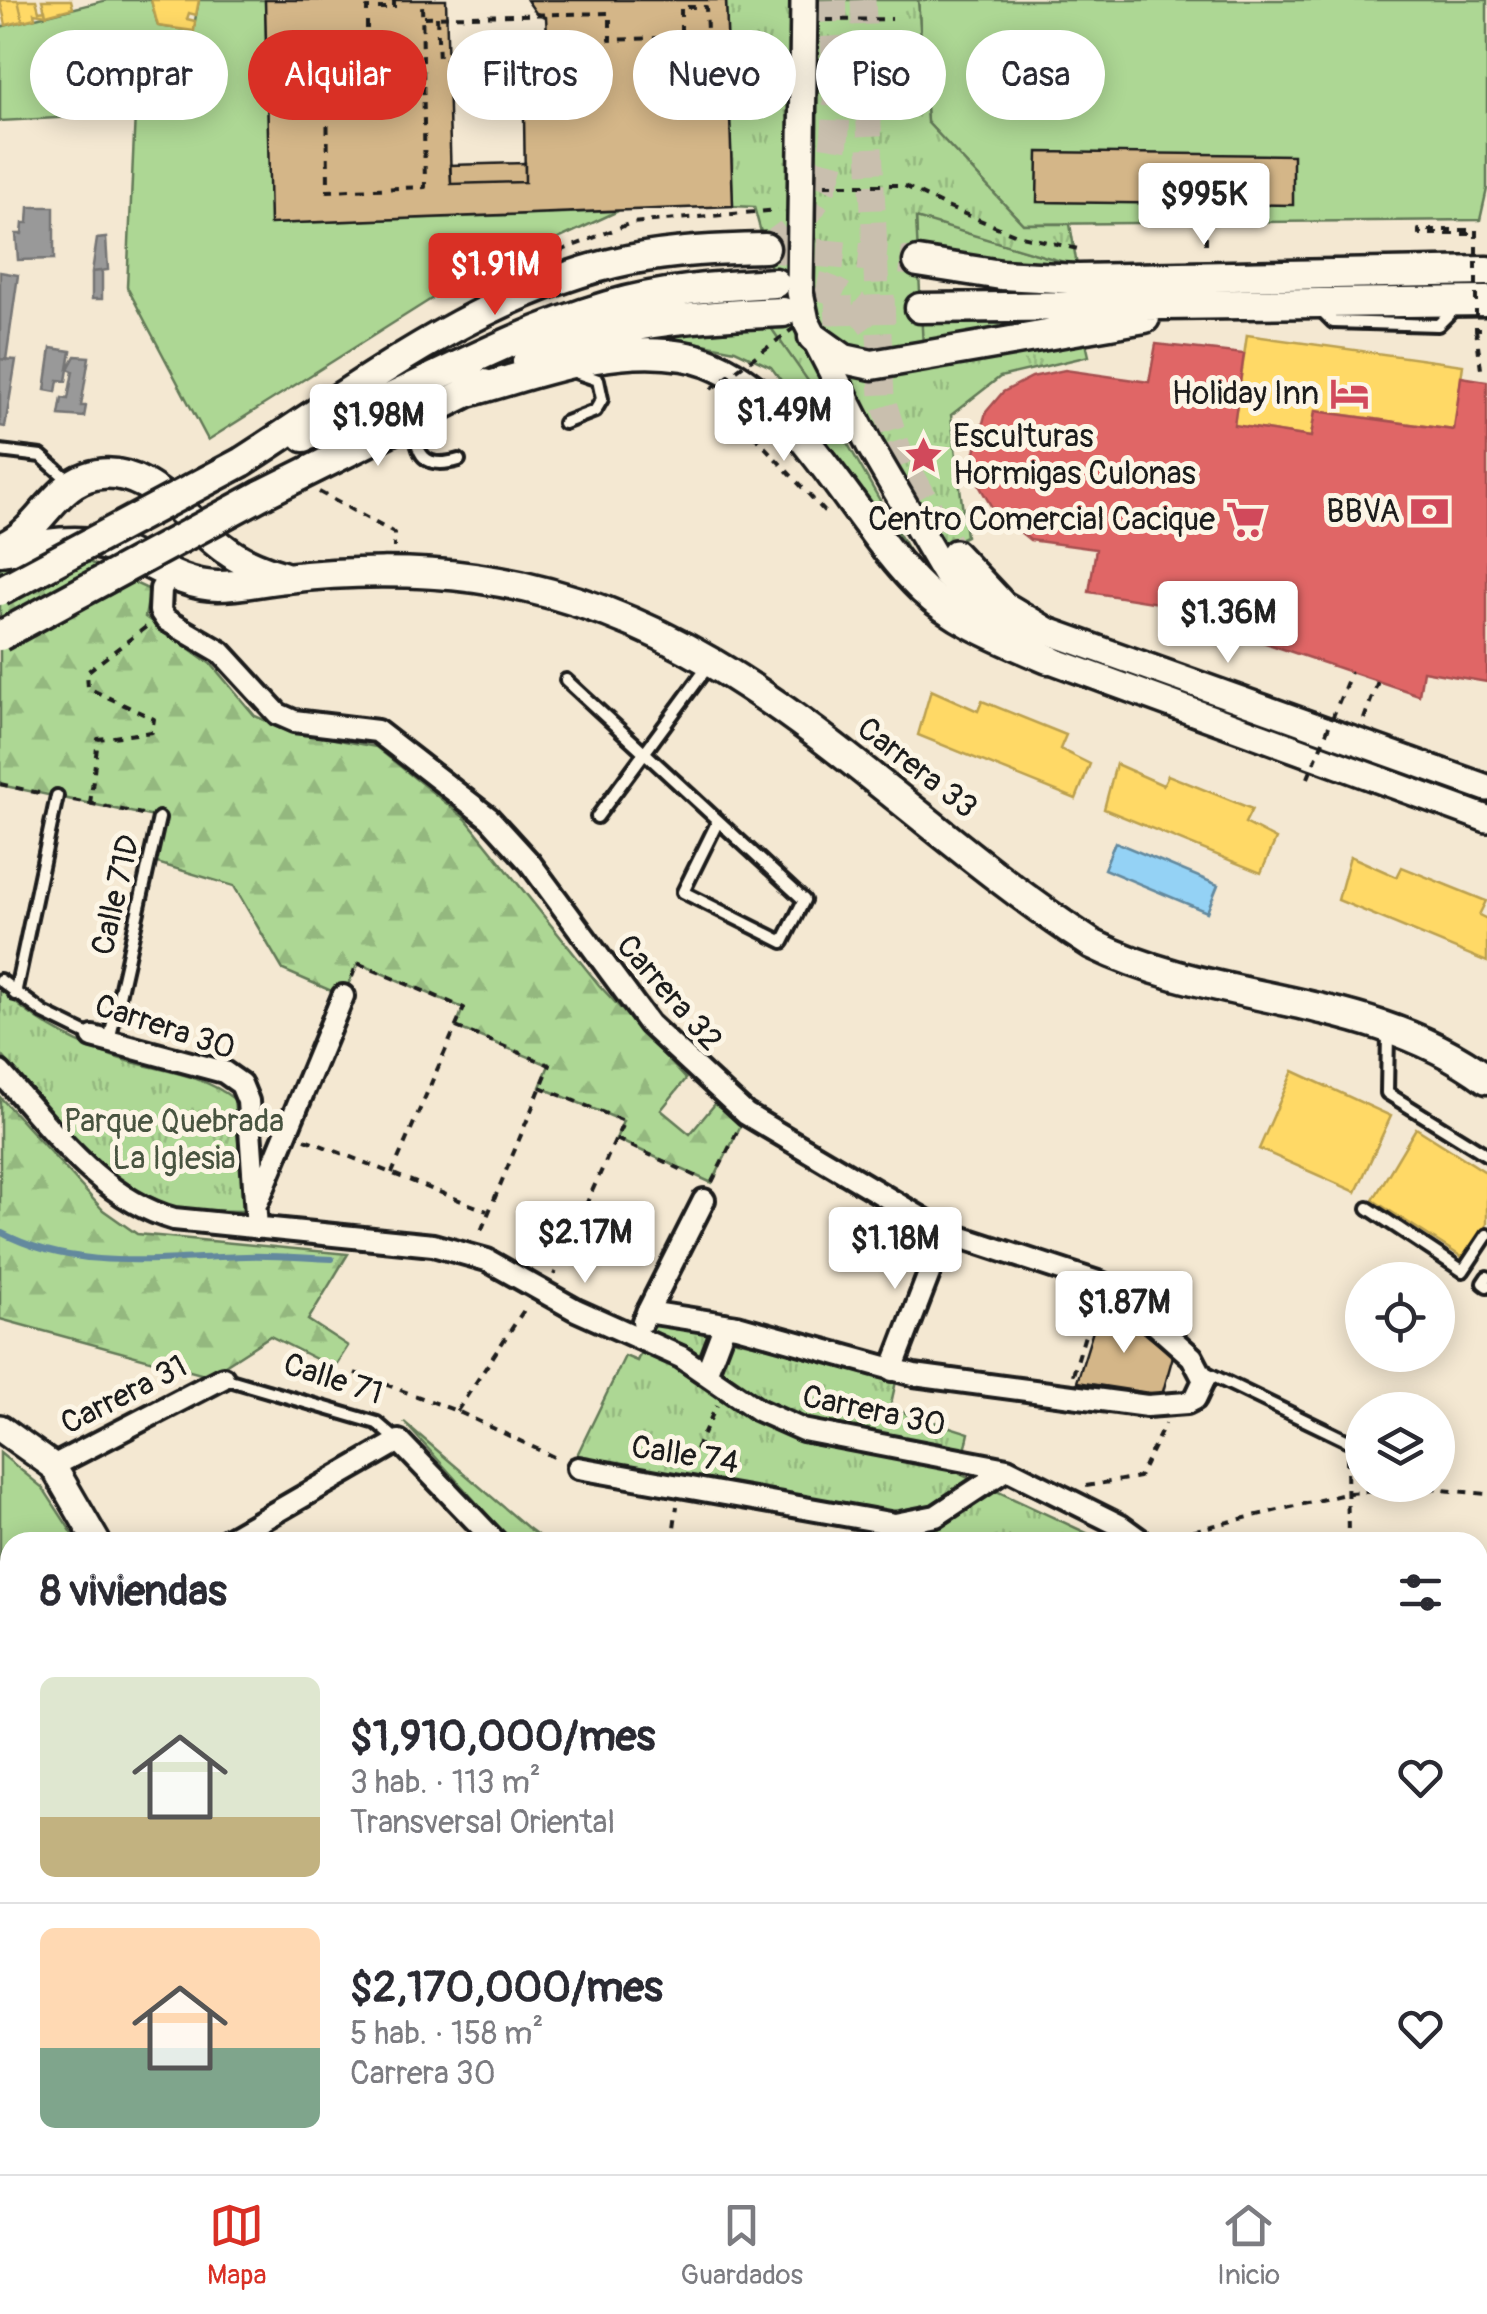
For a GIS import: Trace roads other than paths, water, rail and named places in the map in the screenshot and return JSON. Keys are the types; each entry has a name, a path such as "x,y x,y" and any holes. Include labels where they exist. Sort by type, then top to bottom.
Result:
{"main road":[{"path":"0,591 242,462 430,342 538,290 626,260 694,250 766,248"},
{"path":"918,262 1002,275 1078,279 1487,271"},
{"path":"242,462 364,412 509,342 609,306 700,288 775,284"},
{"path":"920,308 1314,303 1481,315"},
{"path":"0,636 415,418 556,348 612,330 679,317 797,326 844,359 872,366 1223,304"},
{"path":"468,392 539,372 632,353 684,356 726,370 745,380 788,423 876,537 927,594 976,628 1048,659"},
{"name":"Carrera 33","path":"0,549 30,531 73,484 100,474 140,482 241,560 288,578"},
{"path":"73,484 66,517 74,542"},
{"path":"175,576 200,568 205,558 204,534"},
{"name":"Carrera 33","path":"0,549 74,542 109,547 175,576 216,586 288,578 472,578 553,593 626,619 710,666 1092,944 1126,961 1202,986 1388,1025 1445,1052 1487,1079"}],"street":[{"path":"810,10 797,326 945,574 999,627 1048,659 1487,819"},
{"path":"956,554 1003,604 1048,631 1487,788"},
{"name":"Carrera 32","path":"175,576 158,600 162,614 221,652 278,714 294,720 377,731 489,818 530,862 649,1024 746,1114 945,1232 1101,1283 1129,1301 1201,1380"},
{"path":"256,1217 286,1132 343,996"},
{"name":"Carrera 30","path":"101,1039 224,1072 242,1084 248,1101 256,1217"},
{"name":"Carrera 30","path":"0,1072 116,1194 145,1211 174,1220 256,1217 471,1254 635,1336 706,1374 758,1410 803,1430 1007,1469 1126,1532"},
{"path":"635,1336 708,1191"},
{"path":"892,1370 945,1232"},
{"path":"647,1312 725,1324 892,1370 1067,1394 1174,1406 1195,1398 1201,1380"},
{"path":"706,1374 725,1324"},
{"name":"Carrera 31","path":"53,1466 223,1378"},
{"path":"0,1428 53,1466 91,1532"},
{"path":"241,1532 399,1441"},
{"name":"Calle 71","path":"399,1441 486,1532"},
{"name":"Calle 74","path":"578,1468 906,1524 936,1516 1007,1469"}],"lane":[{"path":"539,372 584,373 598,380 604,389 595,411 564,423"},
{"path":"415,418 416,446 428,463 438,466 459,460"},
{"path":"0,450 41,456 73,484"},
{"path":"597,817 710,666"},
{"path":"566,680 804,900 783,942 683,892 718,821"},
{"path":"15,994 57,796"},
{"name":"Calle 71D","path":"101,1039 160,818"},
{"name":"Carrera 30","path":"0,980 15,994 101,1039"},
{"path":"1388,1025 1386,1093 1487,1155"},
{"path":"1368,1208 1464,1271 1487,1235"},
{"path":"1487,1277 1483,1284 1487,1286"},
{"name":"Calle 71","path":"223,1378 377,1423 399,1441"},
{"path":"1201,1380 1345,1440"}],"water":[{"path":"1115,842 1218,885 1207,912 1104,869"}],"waterway":[{"path":"0,1232 29,1245 90,1258 332,1259"}],"tunnel":[{"path":"765,248 795,227 815,201 828,171 837,105 833,0"},
{"path":"863,0 882,397 900,453 955,553"},
{"path":"775,249 918,262"},
{"path":"775,283 806,283 832,291 855,306 875,329"},
{"path":"783,312 920,308"}],"place":[{"name":"Holiday Inn","path":"1349,394"},
{"name":"Esculturas Hormigas Culonas","path":"923,455"},
{"name":"BBVA","path":"1430,512"},
{"name":"Centro Comercial Cacique","path":"1245,520"}],"park label":[{"name":"Parque Quebrada La Iglesia","path":"174,1140"}]}
